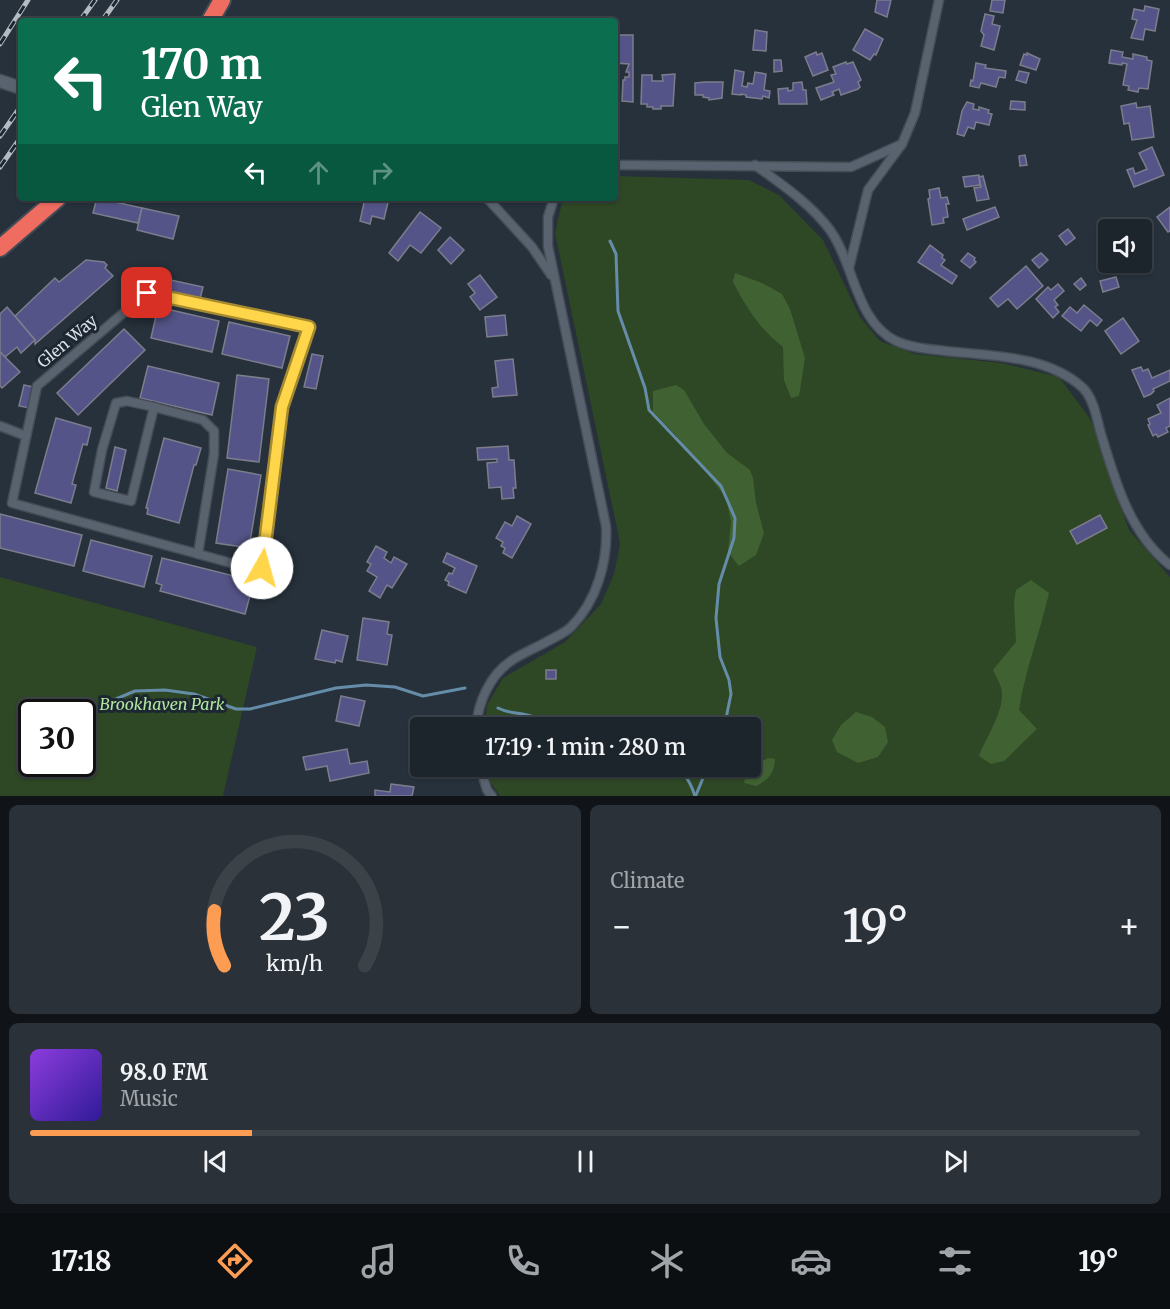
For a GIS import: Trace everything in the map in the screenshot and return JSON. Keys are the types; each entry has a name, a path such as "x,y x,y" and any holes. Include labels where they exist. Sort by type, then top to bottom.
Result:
{"highway":[{"path":"212,18 222,0"},
{"path":"0,248 55,201"}],"street":[{"path":"849,268 868,190 902,144 915,112 939,0"},
{"path":"0,81 18,87"},
{"path":"618,165 851,167 902,144"},
{"path":"754,165 795,194 831,230 868,314 881,332 916,348 1018,359 1069,377 1085,390 1094,408 1108,457 1135,525 1147,544 1170,565"},
{"path":"490,201 532,247 553,278"},
{"path":"477,717 485,692 494,677 511,661 570,628 585,611 603,569 607,548 603,514 553,278 547,231 553,201"},
{"name":"Glen Way","path":"147,293 309,327 282,407 262,568 257,571 198,554 12,503 37,386 147,293"},
{"path":"154,406 131,501 94,492 102,450 117,403 127,401 154,406 203,420 214,431 214,454 198,554"},
{"path":"0,426 26,436"},
{"path":"483,777 487,794"}],"green space":[{"path":"618,176 749,180 779,195 823,240 860,317 880,341 915,354 1001,363 1059,377 1091,420 1129,530 1170,577 1170,796 500,796 490,777 761,777 761,717 486,717 487,705 503,678 565,642 601,604 614,574 620,544 555,233 562,201 618,201"},
{"path":"735,273 762,283 782,294 790,309 805,358 799,396 791,398 784,380 783,347 767,333 749,309 733,282"},
{"path":"676,385 684,390 704,424 727,453 750,470 753,478 756,503 764,533 756,555 739,566 728,552 731,522 726,497 673,432 653,412 653,391"},
{"name":"Brookhaven Park","path":"0,577 257,647 223,796 0,796"},
{"path":"1031,580 1049,593 1019,710 1037,729 1004,761 991,764 979,756 1002,701 1001,687 993,670 1016,642 1014,602 1016,590"},
{"path":"856,712 872,717 885,727 888,742 878,757 858,763 837,752 832,740 841,725"},
{"path":"768,758 775,759 772,772 756,786 744,783 746,777 761,777 761,762"}],"building":[{"path":"877,0 891,0 887,17 875,12"},
{"path":"992,0 1005,0 1003,13 990,11"},
{"path":"1145,6 1159,9 1155,31 1145,29 1143,40 1131,38 1137,20 1132,19 1134,9 1144,11"},
{"path":"985,14 994,16 992,24 1000,26 994,50 981,46 984,35 981,31"},
{"path":"865,29 883,39 876,55 874,54 870,60 853,50"},
{"path":"755,30 767,32 766,51 753,50"},
{"path":"618,35 633,35 633,102 622,101 623,80 629,77 629,72 626,72 629,64 618,63"},
{"path":"1111,50 1123,52 1122,57 1133,59 1133,54 1147,57 1147,60 1152,61 1148,89 1139,88 1138,92 1128,90 1129,86 1123,85 1127,64 1109,63"},
{"path":"816,52 817,55 822,53 828,70 813,76 805,57"},
{"path":"1027,53 1040,59 1036,70 1020,65 1024,54 1027,55"},
{"path":"774,60 781,60 782,71 774,72"},
{"path":"846,62 847,64 853,62 861,80 858,82 860,87 841,95 839,89 832,92 834,95 821,100 816,88 834,82 831,75 836,74 833,67"},
{"path":"976,63 986,65 985,68 1006,71 1005,78 999,77 996,87 981,83 979,88 970,86"},
{"path":"735,70 744,72 742,86 747,87 748,83 753,84 755,72 766,74 764,90 770,91 769,98 732,94"},
{"path":"1019,71 1029,73 1026,83 1016,80"},
{"path":"675,74 673,106 653,109 653,107 647,107 647,104 641,104 642,75 652,75 652,81 663,81 662,75"},
{"path":"723,82 722,98 709,100 703,95 695,95 695,83"},
{"path":"802,82 803,90 806,90 807,104 779,104 778,89 793,90 793,83"},
{"path":"1011,101 1025,102 1025,110 1010,109"},
{"path":"967,102 974,104 973,109 979,110 979,107 989,110 988,113 992,114 989,125 976,122 974,129 968,127 964,136 957,134 962,111"},
{"path":"1136,103 1137,108 1150,106 1154,137 1132,140 1129,123 1124,124 1121,106"},
{"path":"1152,147 1164,175 1134,187 1127,170 1133,168 1135,174 1147,169 1139,153"},
{"path":"1025,155 1027,165 1020,166 1019,156"},
{"path":"979,175 980,185 965,187 963,177"},
{"path":"983,176 989,199 977,201 974,188 981,187 979,177"},
{"path":"939,188 941,198 947,197 948,217 943,218 944,223 932,225 929,190"},
{"path":"96,201 110,201 142,208 138,223 93,213"},
{"path":"364,201 388,201 384,219 372,216 370,224 360,221"},
{"path":"995,207 999,217 967,230 963,219"},
{"path":"1170,207 1170,231 1168,232 1157,217"},
{"path":"142,208 179,216 173,239 137,230"},
{"path":"420,212 441,228 421,253 410,245 398,261 389,253"},
{"path":"1068,229 1075,238 1066,245 1059,236"},
{"path":"450,237 464,250 451,264 438,250"},
{"path":"930,245 943,255 942,258 945,260 941,265 957,276 952,284 918,262"},
{"path":"968,253 975,258 976,262 970,268 961,261"},
{"path":"1041,253 1048,260 1039,268 1032,260"},
{"path":"86,260 104,262 107,265 105,268 113,276 35,344 35,340 15,316 55,278 59,282"},
{"path":"1026,266 1043,286 1017,309 1008,299 998,307 990,298"},
{"path":"480,275 497,297 480,310 470,297 475,293 468,284"},
{"path":"1116,277 1119,287 1103,292 1100,281"},
{"path":"1081,278 1086,285 1080,290 1074,284"},
{"path":"166,279 203,287 200,299 164,290"},
{"path":"1058,284 1064,291 1054,300 1059,312 1053,318 1036,299 1048,287 1051,290"},
{"path":"1084,305 1102,320 1097,326 1090,320 1081,331 1062,316 1070,307 1077,313"},
{"path":"7,307 35,340 21,353 17,347 5,357 0,352 0,314"},
{"path":"158,307 219,321 212,352 151,338"},
{"path":"505,315 507,335 487,337 485,317"},
{"path":"1123,318 1139,341 1121,354 1105,331"},
{"path":"229,322 290,336 282,368 222,354"},
{"path":"124,329 145,350 78,415 57,393"},
{"path":"0,352 20,372 2,388 0,386"},
{"path":"312,354 323,356 316,389 304,387"},
{"path":"513,359 517,395 493,397 492,388 498,387 495,361"},
{"path":"148,366 219,383 212,415 140,398"},
{"path":"1141,367 1143,371 1148,369 1152,378 1170,370 1170,381 1153,389 1151,394 1144,397 1132,370"},
{"path":"237,375 269,379 259,462 227,458"},
{"path":"24,385 34,387 30,408 19,406"},
{"path":"1170,398 1170,426 1166,428 1168,432 1158,437 1156,434 1153,436 1148,419 1161,413 1157,405"},
{"path":"56,418 91,428 87,445 83,444 72,484 76,485 71,503 35,493"},
{"path":"164,438 201,448 196,465 194,465 179,523 147,514 148,508 146,508"},
{"path":"508,446 509,460 514,460 516,488 513,488 514,498 502,499 501,487 489,488 487,463 497,462 497,459 478,460 477,448"},
{"path":"115,447 126,450 117,491 106,488"},
{"path":"228,469 261,475 249,548 216,543"},
{"path":"0,514 82,535 74,566 0,548"},
{"path":"1100,515 1107,528 1077,544 1070,531"},
{"path":"517,516 531,524 512,558 503,553 505,548 501,546 503,542 496,538 505,522 512,526"},
{"path":"91,540 152,556 144,587 83,571"},
{"path":"376,546 387,552 384,558 391,563 394,557 407,564 392,588 387,585 380,598 369,591 377,577 367,571 371,564 367,562"},
{"path":"447,553 477,566 466,593 448,585 449,582 445,580 455,568 443,562"},
{"path":"162,558 254,581 245,614 160,591 162,585 156,583"},
{"path":"363,618 389,622 387,634 392,635 387,665 357,660"},
{"path":"322,630 348,636 342,662 315,659"},
{"path":"546,670 556,670 556,679 546,679"},
{"path":"341,696 365,701 359,726 336,721"},
{"path":"347,749 350,764 367,761 369,773 330,781 327,766 306,770 303,757"},
{"path":"391,784 414,787 412,796 375,796 375,790 390,792"}],"waterway":[{"path":"610,241 616,254 618,311 645,388 649,410 721,486 735,518 734,538 719,584 716,618 720,657 729,680 731,694 726,717"},
{"path":"116,699 135,691 165,690 194,694 236,709 250,709 336,688 366,685 395,687 423,696 465,688"},
{"path":"498,708 532,717"},
{"path":"686,777 695,796"},
{"path":"696,795 703,777"}],"railway":[{"path":"0,44 28,0"},
{"path":"82,18 95,0"},
{"path":"104,18 117,0"},
{"path":"0,136 18,110"},
{"path":"0,167 18,141"}],"route":[{"path":"147,293 309,327 282,407 262,568"}]}
